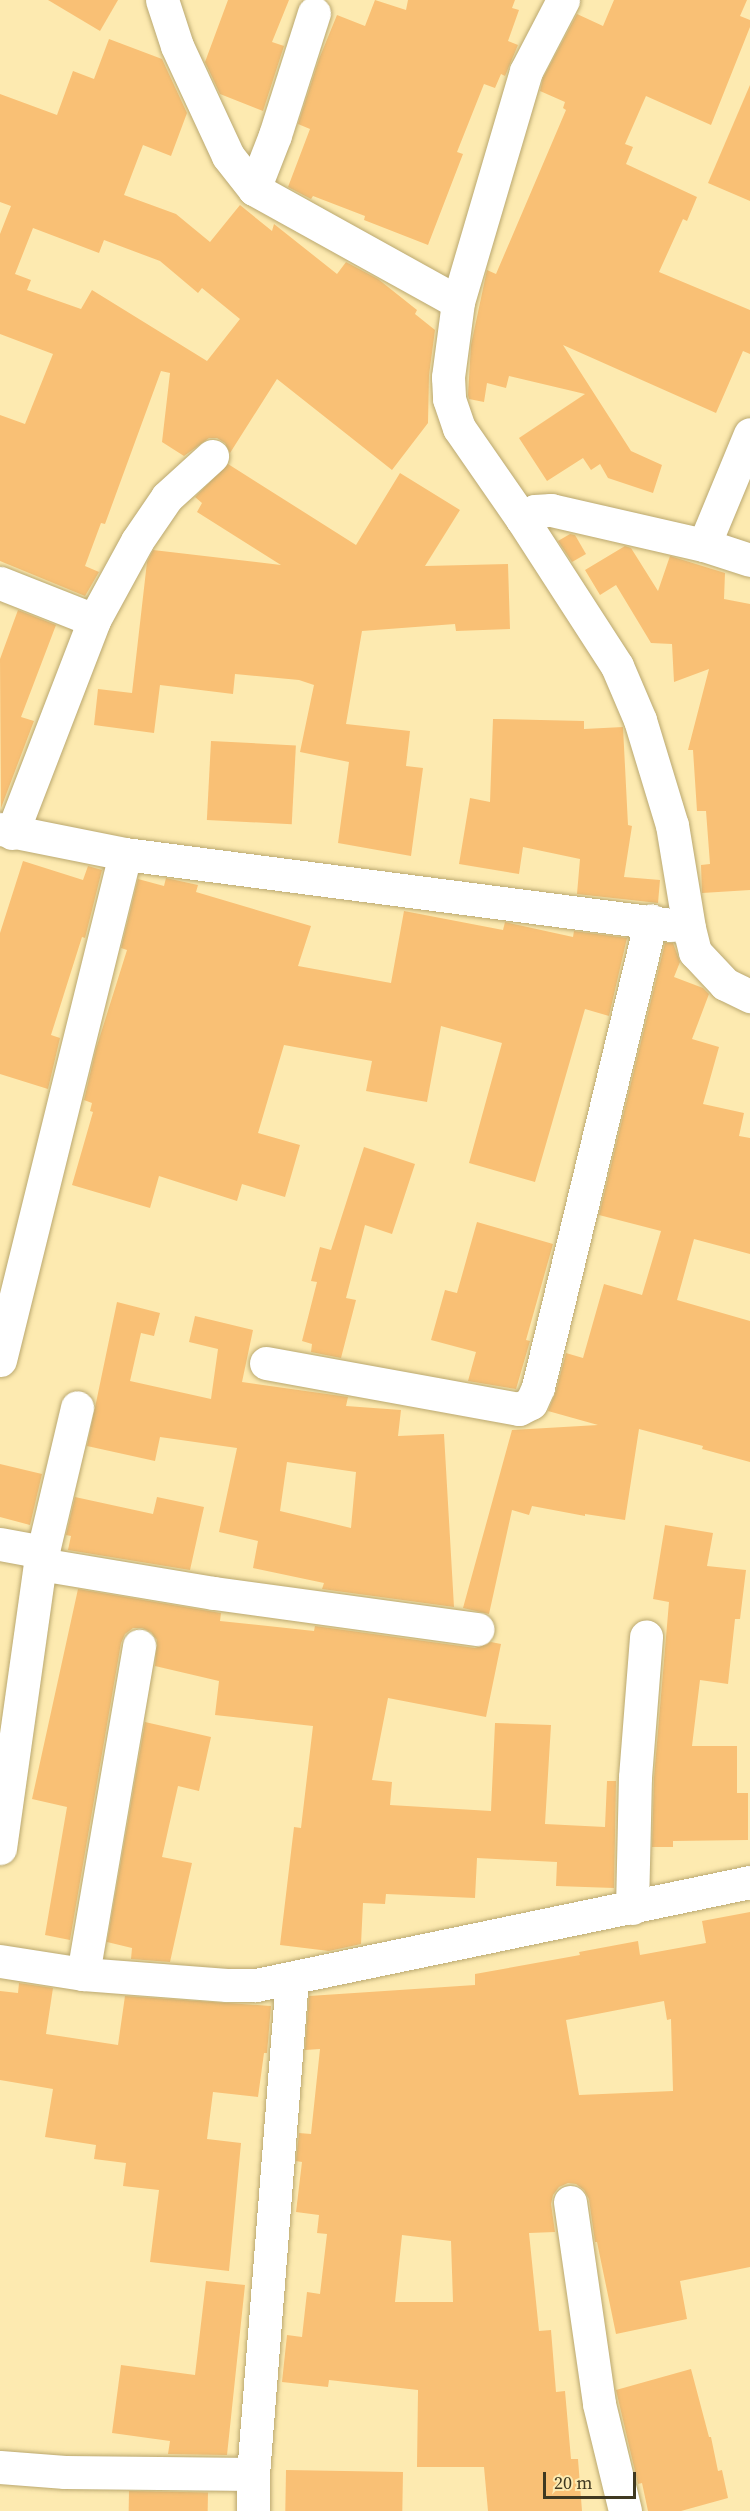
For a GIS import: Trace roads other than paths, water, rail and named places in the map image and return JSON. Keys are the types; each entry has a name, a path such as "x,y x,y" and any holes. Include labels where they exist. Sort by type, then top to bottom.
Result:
{"street":[{"path":"162,0 177,46 228,156 254,189 458,302"},
{"path":"562,0 526,71 458,302 448,377 450,399 459,428 522,519 616,666 640,720 672,825 695,952 725,984 750,996"},
{"path":"254,189 275,135 314,13"},
{"path":"704,545 750,434"},
{"path":"212,456 167,496 137,541 94,620 6,831 125,854 651,920 689,928"},
{"path":"522,519 535,512 551,510 704,545 750,560"},
{"path":"0,583 94,620"},
{"path":"0,1360 125,854"},
{"path":"266,1363 519,1409 531,1403 538,1388 651,920"},
{"path":"0,1848 42,1558 77,1407"},
{"path":"0,1544 42,1558 214,1593 478,1629"},
{"path":"632,1908 634,1777 646,1636"},
{"path":"83,1974 140,1646"},
{"path":"0,1961 83,1974 226,1985 292,1979 750,1882"},
{"path":"253,2511 253,2474 292,1979"},
{"path":"570,2202 599,2404 625,2511"},
{"path":"0,2467 65,2472 253,2474"}]}
